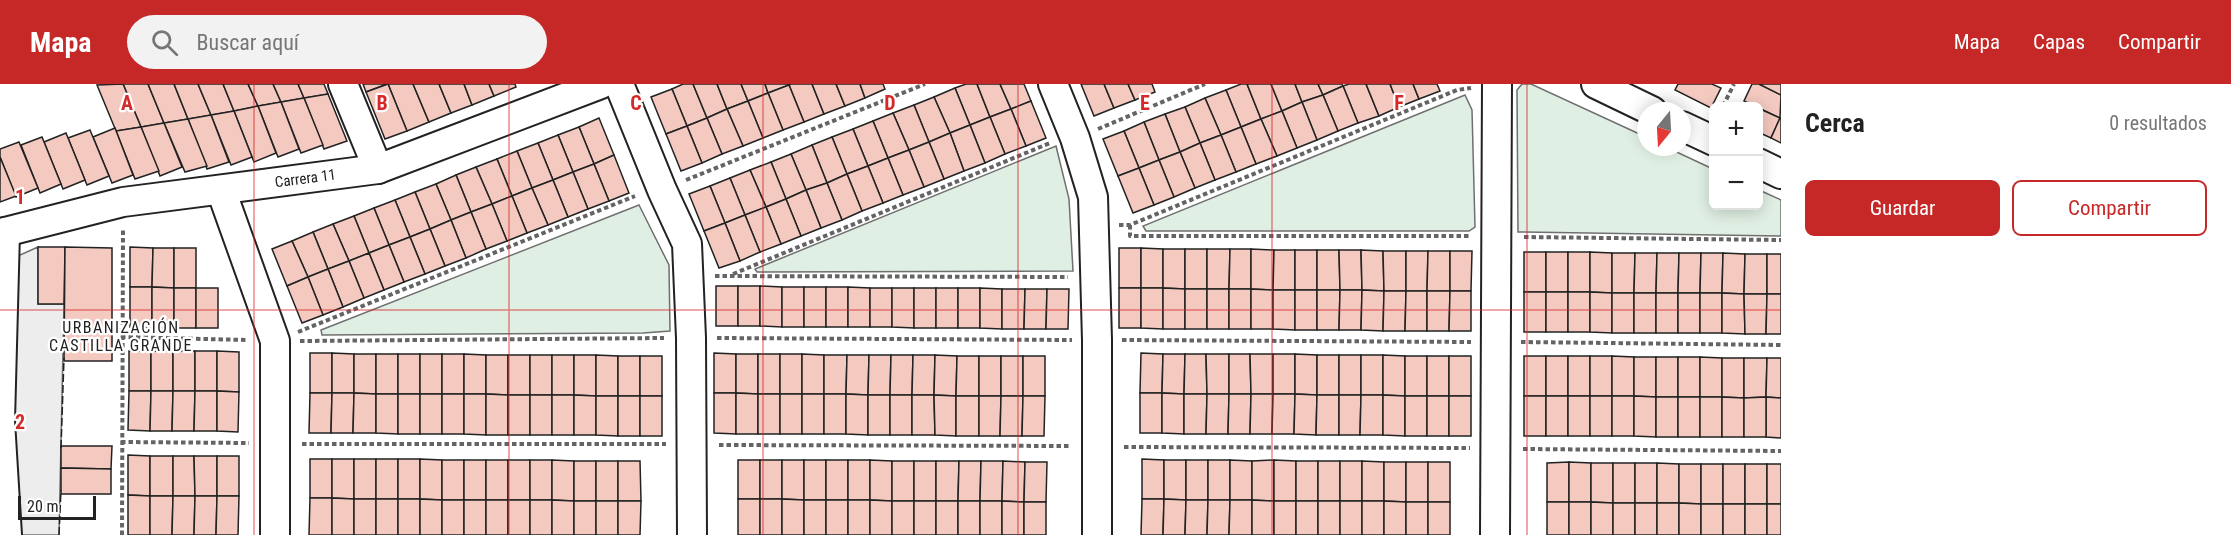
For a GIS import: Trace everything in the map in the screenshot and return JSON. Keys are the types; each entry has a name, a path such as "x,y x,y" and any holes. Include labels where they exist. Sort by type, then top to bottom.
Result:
{"street":[{"path":"343,84 378,169"},
{"name":"Carrera 11","path":"3,234 123,202 378,169 602,84"},
{"path":"619,84 649,193 687,244 690,276 692,535"},
{"path":"1053,84 1074,136 1093,197 1097,340 1097,535"},
{"path":"1596,84 1637,104"},
{"path":"1486,86 1496,237 1495,535"},
{"path":"1691,130 1709,139"},
{"path":"1763,165 1781,174"},
{"path":"221,189 275,341 275,535"},
{"path":"3,234 0,421 7,535"}],"path":[{"path":"275,341 925,84"},
{"path":"729,276 1205,84"},
{"path":"1725,102 1734,84"},
{"path":"1095,225 1130,225 1457,90 1486,86"},
{"path":"122,535 123,202"},
{"path":"1130,225 1130,236 1781,240"},
{"path":"690,276 1096,277"},
{"path":"121,336 275,341 691,338 1781,345"},
{"path":"121,442 1781,451"}],"green space":[{"path":"1522,84 1531,84 1637,133 1637,156 1685,156 1709,167 1709,210 1763,210 1763,192 1781,200 1781,236 1518,232 1517,90"},
{"path":"1465,95 1472,110 1475,227 1469,231 1146,231 1143,226"},
{"path":"1056,146 1069,199 1073,271 757,272 755,269"},
{"path":"639,205 669,265 670,331 322,335 321,330"}],"shaded area":[{"path":"38,247 38,304 64,304 59,535 0,535 0,264"}],"building":[{"path":"123,84 148,84 164,123 141,127"},
{"path":"123,84 141,127 116,131 97,85"},
{"path":"148,84 174,84 188,119 164,123"},
{"path":"174,84 198,84 211,115 188,119"},
{"path":"198,84 223,84 234,111 211,115"},
{"path":"223,84 248,84 258,106 234,111"},
{"path":"248,84 273,84 281,102 258,106"},
{"path":"273,84 298,84 304,98 281,102"},
{"path":"298,84 324,84 328,94 304,98"},
{"path":"363,84 387,84 366,92"},
{"path":"388,84 413,84 429,122 407,131"},
{"path":"388,84 407,131 385,139 366,92"},
{"path":"413,84 439,84 451,113 429,122"},
{"path":"439,84 464,84 472,105 451,113"},
{"path":"464,84 489,84 494,96 472,105"},
{"path":"489,84 515,84 516,87 494,96"},
{"path":"683,84 693,84 707,118 687,126 672,89"},
{"path":"693,84 717,84 727,109 707,118"},
{"path":"717,84 741,84 748,101 727,109"},
{"path":"741,84 765,84 768,93 748,101"},
{"path":"765,84 789,84 789,85 768,93"},
{"path":"812,84 824,114 804,122 789,85"},
{"path":"812,84 836,84 845,106 824,114"},
{"path":"836,84 860,84 865,98 845,106"},
{"path":"860,84 883,84 885,89 865,98"},
{"path":"966,84 977,84 990,117 970,125 955,88"},
{"path":"977,84 1000,84 1011,109 990,117"},
{"path":"1000,84 1024,84 1031,101 1011,109"},
{"path":"1081,84 1104,84 1114,108 1094,116"},
{"path":"1104,84 1128,84 1135,100 1114,108"},
{"path":"1128,84 1152,84 1155,92 1135,100"},
{"path":"1247,84 1261,119 1241,127 1226,90"},
{"path":"1247,84 1271,84 1282,111 1261,119"},
{"path":"1271,84 1295,84 1302,102 1282,111"},
{"path":"1295,84 1318,84 1323,95 1302,102"},
{"path":"1318,84 1342,84 1343,86 1323,95"},
{"path":"1366,84 1379,116 1358,123 1343,86"},
{"path":"1366,84 1390,84 1399,107 1379,116"},
{"path":"1390,84 1413,84 1419,99 1399,107"},
{"path":"1413,84 1437,84 1440,91 1419,99"},
{"path":"1678,84 1712,84 1721,88 1714,102 1709,102 1709,107 1675,90"},
{"path":"1752,84 1759,84 1781,95 1780,118 1763,110 1763,102 1744,101"},
{"path":"1759,84 1781,84 1781,95"},
{"path":"789,85 804,122 783,130 768,93"},
{"path":"1343,86 1358,123 1338,131 1323,95"},
{"path":"955,88 970,125 950,133 934,97"},
{"path":"672,89 687,126 666,134 651,97"},
{"path":"1226,90 1241,127 1221,135 1205,98"},
{"path":"768,93 783,130 763,138 748,101"},
{"path":"328,94 347,141 324,149 304,98"},
{"path":"1323,95 1338,131 1317,140 1302,102"},
{"path":"934,97 950,133 929,142 914,105"},
{"path":"304,98 323,145 301,153 281,102"},
{"path":"1205,98 1221,135 1200,143 1185,107"},
{"path":"748,101 763,138 743,146 727,109"},
{"path":"1031,101 1046,138 1026,146 1011,109"},
{"path":"281,102 299,149 278,157 258,106"},
{"path":"1302,102 1317,140 1297,148 1282,111"},
{"path":"914,105 929,142 909,150 893,113"},
{"path":"258,106 276,153 254,162 234,111"},
{"path":"1185,107 1200,143 1180,152 1165,114"},
{"path":"727,109 743,146 722,154 707,118"},
{"path":"1011,109 1026,146 1005,154 990,117"},
{"path":"1763,110 1780,118 1771,138 1763,134"},
{"path":"234,111 252,157 231,165 211,115"},
{"path":"1282,111 1297,148 1277,156 1261,119"},
{"path":"893,113 909,150 888,158 873,121"},
{"path":"1165,114 1180,152 1159,160 1144,122"},
{"path":"211,115 229,162 207,169 188,119"},
{"path":"990,117 1005,154 985,163 970,125"},
{"path":"599,118 614,155 594,164 579,127"},
{"path":"707,118 722,154 702,163 687,126"},
{"path":"188,119 207,166 185,172 164,123"},
{"path":"1261,119 1277,156 1256,164 1241,127"},
{"path":"1781,119 1781,143 1771,138"},
{"path":"873,121 888,158 868,166 853,129"},
{"path":"1144,122 1159,160 1139,168 1124,131"},
{"path":"164,123 182,167 160,176 141,127"},
{"path":"970,125 985,163 964,171 950,133"},
{"path":"687,126 702,163 681,171 666,134"},
{"path":"141,127 159,171 135,179 116,131"},
{"path":"579,127 594,164 573,172 558,135"},
{"path":"1241,127 1256,164 1236,172 1221,135"},
{"path":"115,128 133,175 112,183 93,137"},
{"path":"853,129 868,166 847,174 832,137"},
{"path":"90,130 109,176 87,185 68,138"},
{"path":"1124,131 1139,168 1118,176 1103,139"},
{"path":"66,133 85,180 63,189 44,142"},
{"path":"950,133 964,171 944,179 929,142"},
{"path":"558,135 573,172 553,180 538,143"},
{"path":"1221,135 1236,172 1215,180 1200,143"},
{"path":"42,137 61,184 40,193 21,145"},
{"path":"832,137 847,174 827,183 812,145"},
{"path":"19,142 38,188 16,197 0,157 0,149"},
{"path":"929,142 944,179 924,187 909,150"},
{"path":"538,143 553,180 532,188 517,151"},
{"path":"1200,143 1215,180 1195,188 1180,152"},
{"path":"812,145 827,183 806,190 791,154"},
{"path":"909,150 924,187 903,195 888,158"},
{"path":"517,151 532,188 512,196 497,159"},
{"path":"1180,152 1195,188 1174,197 1159,160"},
{"path":"791,154 806,190 786,199 771,162"},
{"path":"614,155 629,193 609,201 594,164"},
{"path":"0,157 16,196 0,202"},
{"path":"888,158 903,195 883,203 868,166"},
{"path":"497,159 512,196 492,204 476,167"},
{"path":"1159,160 1174,197 1154,205 1139,168"},
{"path":"771,162 786,199 766,207 750,170"},
{"path":"594,164 609,201 588,209 573,172"},
{"path":"868,166 883,203 862,211 847,174"},
{"path":"476,167 492,204 471,212 456,175"},
{"path":"1139,168 1154,205 1133,213 1118,176"},
{"path":"750,170 766,207 745,215 730,178"},
{"path":"573,172 588,209 568,217 553,180"},
{"path":"847,174 862,211 842,220 827,183"},
{"path":"456,175 471,212 451,220 436,184"},
{"path":"730,178 745,215 725,223 710,186"},
{"path":"553,180 568,217 548,225 532,188"},
{"path":"827,183 842,220 821,228 806,190"},
{"path":"436,184 451,220 430,229 415,192"},
{"path":"710,186 725,223 704,231 689,194"},
{"path":"532,188 548,225 527,233 512,196"},
{"path":"806,190 821,228 801,236 786,199"},
{"path":"415,192 430,229 410,237 395,200"},
{"path":"512,196 527,233 507,241 492,204"},
{"path":"786,199 801,236 781,244 766,207"},
{"path":"395,200 410,237 389,245 374,208"},
{"path":"492,204 507,241 486,249 471,212"},
{"path":"766,207 781,244 760,252 745,215"},
{"path":"374,208 389,245 369,253 354,216"},
{"path":"471,212 486,249 466,258 451,220"},
{"path":"745,215 760,252 740,261 725,223"},
{"path":"354,216 369,253 349,261 333,224"},
{"path":"451,220 466,258 445,266 430,229"},
{"path":"725,223 740,261 719,268 704,231"},
{"path":"333,224 349,261 328,269 313,232"},
{"path":"430,229 445,266 425,274 410,237"},
{"path":"313,232 328,269 308,277 292,241"},
{"path":"410,237 425,274 404,282 389,245"},
{"path":"292,241 308,277 287,286 272,249"},
{"path":"389,245 404,282 384,290 369,253"},
{"path":"38,247 65,247 64,304 38,304"},
{"path":"65,247 112,248 112,361 64,361"},
{"path":"130,247 153,248 152,287 130,287"},
{"path":"153,248 174,248 174,288 152,287"},
{"path":"174,248 196,248 196,288 174,288"},
{"path":"1119,248 1141,248 1141,288 1119,288"},
{"path":"1141,248 1163,249 1163,288 1141,288"},
{"path":"1163,249 1185,249 1185,289 1163,288"},
{"path":"1185,249 1207,249 1207,289 1185,289"},
{"path":"1207,249 1230,249 1229,289 1207,289"},
{"path":"1230,249 1251,249 1251,289 1229,289"},
{"path":"1251,249 1274,250 1273,290 1251,289"},
{"path":"1274,250 1295,250 1295,290 1273,290"},
{"path":"1295,250 1317,250 1317,290 1295,290"},
{"path":"1317,250 1339,250 1340,290 1317,290"},
{"path":"1339,250 1361,250 1362,290 1340,290"},
{"path":"1361,250 1383,251 1384,291 1362,290"},
{"path":"1383,251 1406,251 1406,291 1384,291"},
{"path":"1406,251 1428,251 1427,291 1406,291"},
{"path":"1428,251 1450,251 1450,291 1427,291"},
{"path":"1450,251 1472,251 1471,291 1450,291"},
{"path":"1524,252 1546,252 1546,292 1524,292"},
{"path":"1546,252 1568,252 1568,292 1546,292"},
{"path":"1568,252 1590,252 1590,292 1568,292"},
{"path":"1590,252 1612,253 1612,293 1590,292"},
{"path":"369,253 384,290 364,298 349,261"},
{"path":"1612,253 1635,253 1634,293 1612,293"},
{"path":"1635,253 1657,253 1656,293 1634,293"},
{"path":"1657,253 1679,253 1678,293 1656,293"},
{"path":"1679,253 1701,253 1700,293 1678,293"},
{"path":"1701,253 1723,253 1722,293 1700,293"},
{"path":"1723,253 1745,254 1744,294 1722,293"},
{"path":"1745,254 1767,254 1767,294 1744,294"},
{"path":"1767,254 1781,254 1781,294 1767,294"},
{"path":"349,261 364,298 343,307 328,269"},
{"path":"328,269 343,307 323,315 308,277"},
{"path":"308,277 323,315 302,323 287,286"},
{"path":"716,286 738,286 738,326 716,326"},
{"path":"738,286 760,286 760,326 738,326"},
{"path":"760,286 782,287 782,327 760,326"},
{"path":"130,287 152,287 152,328 130,327"},
{"path":"152,287 174,288 174,328 152,328"},
{"path":"782,287 804,287 804,327 782,327"},
{"path":"804,287 826,287 826,327 804,327"},
{"path":"826,287 848,287 848,327 826,327"},
{"path":"848,287 870,288 870,327 848,327"},
{"path":"174,288 196,288 196,328 174,328"},
{"path":"196,288 218,288 218,328 196,328"},
{"path":"870,288 892,288 892,327 870,327"},
{"path":"892,288 914,288 914,328 892,327"},
{"path":"914,288 936,288 936,328 914,328"},
{"path":"936,288 958,288 958,328 936,328"},
{"path":"958,288 980,288 980,328 958,328"},
{"path":"980,288 1002,289 1002,329 980,328"},
{"path":"1119,288 1141,288 1141,328 1119,328"},
{"path":"1141,288 1163,288 1163,329 1141,328"},
{"path":"1163,288 1185,289 1185,329 1163,329"},
{"path":"1002,289 1025,289 1024,329 1002,329"},
{"path":"1025,289 1047,289 1046,329 1024,329"},
{"path":"1047,289 1069,289 1068,329 1046,329"},
{"path":"1185,289 1207,289 1207,329 1185,329"},
{"path":"1207,289 1229,289 1229,329 1207,329"},
{"path":"1229,289 1251,289 1251,329 1229,329"},
{"path":"1251,289 1273,290 1273,329 1251,329"},
{"path":"1273,290 1295,290 1295,330 1273,329"},
{"path":"1295,290 1317,290 1317,330 1295,330"},
{"path":"1317,290 1340,290 1339,330 1317,330"},
{"path":"1340,290 1362,290 1361,330 1339,330"},
{"path":"1362,290 1384,291 1383,331 1361,330"},
{"path":"1384,291 1406,291 1405,331 1383,331"},
{"path":"1406,291 1427,291 1427,331 1405,331"},
{"path":"1427,291 1450,291 1449,331 1427,331"},
{"path":"1450,291 1471,291 1471,331 1449,331"},
{"path":"1524,292 1546,292 1546,332 1524,332"},
{"path":"1546,292 1568,292 1568,332 1546,332"},
{"path":"1568,292 1590,292 1590,332 1568,332"},
{"path":"1590,292 1612,293 1612,333 1590,332"},
{"path":"1612,293 1634,293 1634,333 1612,333"},
{"path":"1634,293 1656,293 1656,333 1634,333"},
{"path":"1656,293 1678,293 1678,333 1656,333"},
{"path":"1678,293 1700,293 1700,333 1678,333"},
{"path":"1700,293 1722,293 1722,333 1700,333"},
{"path":"1722,293 1744,294 1745,334 1722,333"},
{"path":"1744,294 1767,294 1766,334 1745,334"},
{"path":"1767,294 1781,294 1781,334 1766,334"},
{"path":"129,351 151,351 151,391 129,391"},
{"path":"151,351 173,351 173,391 151,391"},
{"path":"173,351 195,351 195,391 173,391"},
{"path":"195,351 217,351 217,391 195,391"},
{"path":"217,351 239,352 239,392 217,391"},
{"path":"310,353 332,353 332,393 310,393"},
{"path":"332,353 354,354 354,393 332,393"},
{"path":"714,353 736,354 736,393 714,393"},
{"path":"1141,353 1163,354 1162,393 1140,393"},
{"path":"354,354 376,354 376,394 354,393"},
{"path":"376,354 398,354 398,394 376,394"},
{"path":"398,354 420,354 420,394 398,394"},
{"path":"420,354 442,354 442,394 420,394"},
{"path":"442,354 464,354 464,394 442,394"},
{"path":"464,354 486,355 486,394 464,394"},
{"path":"736,354 758,354 758,394 736,393"},
{"path":"758,354 780,354 780,394 758,394"},
{"path":"780,354 802,354 802,394 780,394"},
{"path":"802,354 824,355 824,394 802,394"},
{"path":"1163,354 1185,354 1184,394 1162,393"},
{"path":"1185,354 1206,354 1207,394 1184,394"},
{"path":"1206,354 1229,354 1229,394 1207,394"},
{"path":"1229,354 1250,354 1251,394 1229,394"},
{"path":"1250,354 1273,354 1273,394 1251,394"},
{"path":"1273,354 1295,354 1295,394 1273,394"},
{"path":"1295,354 1317,355 1317,395 1295,394"},
{"path":"486,355 508,355 508,395 486,394"},
{"path":"508,355 530,355 530,395 508,395"},
{"path":"530,355 552,355 552,395 530,395"},
{"path":"552,355 574,355 574,395 552,395"},
{"path":"574,355 596,355 596,396 574,395"},
{"path":"596,355 618,356 618,396 596,396"},
{"path":"824,355 847,355 846,394 824,394"},
{"path":"847,355 869,355 868,395 846,394"},
{"path":"869,355 891,355 890,395 868,395"},
{"path":"891,355 913,355 912,395 890,395"},
{"path":"913,355 935,355 934,395 912,395"},
{"path":"935,355 957,356 956,396 934,395"},
{"path":"1317,355 1339,355 1339,395 1317,395"},
{"path":"1339,355 1361,355 1361,395 1339,395"},
{"path":"1361,355 1383,355 1383,395 1361,395"},
{"path":"1383,355 1405,356 1405,396 1383,395"},
{"path":"618,356 640,356 640,396 618,396"},
{"path":"640,356 662,356 662,396 640,396"},
{"path":"957,356 979,356 979,396 956,396"},
{"path":"979,356 1001,356 1001,396 979,396"},
{"path":"1001,356 1023,356 1023,396 1001,396"},
{"path":"1023,356 1045,356 1045,396 1023,396"},
{"path":"1405,356 1427,356 1427,396 1405,396"},
{"path":"1427,356 1449,356 1449,396 1427,396"},
{"path":"1449,356 1471,356 1471,396 1449,396"},
{"path":"1524,356 1546,356 1546,396 1524,396"},
{"path":"1546,356 1568,356 1568,396 1546,396"},
{"path":"1568,356 1590,356 1590,396 1568,396"},
{"path":"1590,356 1612,356 1612,396 1590,396"},
{"path":"1612,356 1634,357 1634,396 1612,396"},
{"path":"1634,357 1656,357 1656,397 1634,396"},
{"path":"1656,357 1678,357 1678,397 1656,397"},
{"path":"1678,357 1700,357 1700,397 1678,397"},
{"path":"1700,357 1722,358 1722,397 1700,397"},
{"path":"1722,358 1744,358 1744,398 1722,397"},
{"path":"1744,358 1767,358 1766,397 1744,398"},
{"path":"1767,358 1781,358 1781,398 1766,397"},
{"path":"129,391 151,391 150,431 128,430"},
{"path":"151,391 173,391 172,431 150,431"},
{"path":"173,391 195,391 194,431 172,431"},
{"path":"195,391 217,391 217,431 194,431"},
{"path":"217,391 239,392 238,432 217,431"},
{"path":"310,393 332,393 331,433 309,433"},
{"path":"332,393 354,393 353,433 331,433"},
{"path":"354,393 376,394 376,433 353,433"},
{"path":"714,393 736,393 736,434 714,433"},
{"path":"736,393 758,394 758,434 736,434"},
{"path":"1140,393 1162,393 1162,433 1140,433"},
{"path":"1162,393 1184,394 1184,434 1162,433"},
{"path":"376,394 398,394 398,434 376,433"},
{"path":"398,394 420,394 420,434 398,434"},
{"path":"420,394 442,394 442,434 420,434"},
{"path":"442,394 464,394 464,434 442,434"},
{"path":"464,394 486,394 486,435 464,434"},
{"path":"486,394 508,395 508,435 486,435"},
{"path":"758,394 780,394 780,434 758,434"},
{"path":"780,394 802,394 802,434 780,434"},
{"path":"802,394 824,394 824,434 802,434"},
{"path":"824,394 846,394 846,434 824,434"},
{"path":"846,394 868,395 868,435 846,434"},
{"path":"1184,394 1207,394 1206,434 1184,434"},
{"path":"1207,394 1229,394 1228,434 1206,434"},
{"path":"1229,394 1251,394 1250,434 1228,434"},
{"path":"1251,394 1273,394 1272,434 1250,434"},
{"path":"1273,394 1295,394 1294,434 1272,434"},
{"path":"1295,394 1317,395 1316,435 1294,434"},
{"path":"508,395 530,395 530,435 508,435"},
{"path":"530,395 552,395 552,435 530,435"},
{"path":"552,395 574,395 574,435 552,435"},
{"path":"574,395 596,396 596,435 574,435"},
{"path":"868,395 890,395 890,435 868,435"},
{"path":"890,395 912,395 912,435 890,435"},
{"path":"912,395 934,395 935,435 912,435"},
{"path":"934,395 956,396 956,436 935,435"},
{"path":"1317,395 1339,395 1339,435 1316,435"},
{"path":"1339,395 1361,395 1360,435 1339,435"},
{"path":"1361,395 1383,395 1383,435 1360,435"},
{"path":"1383,395 1405,396 1405,436 1383,435"},
{"path":"596,396 618,396 618,436 596,435"},
{"path":"618,396 640,396 640,436 618,436"},
{"path":"640,396 662,396 662,436 640,436"},
{"path":"956,396 979,396 979,436 956,436"},
{"path":"979,396 1001,396 1000,436 979,436"},
{"path":"1001,396 1023,396 1022,436 1000,436"},
{"path":"1023,396 1045,396 1044,436 1022,436"},
{"path":"1405,396 1427,396 1427,436 1405,436"},
{"path":"1427,396 1449,396 1449,436 1427,436"},
{"path":"1449,396 1471,396 1471,436 1449,436"},
{"path":"1524,396 1546,396 1546,436 1524,436"},
{"path":"1546,396 1568,396 1568,436 1546,436"},
{"path":"1568,396 1590,396 1590,436 1568,436"},
{"path":"1590,396 1612,396 1612,436 1590,436"},
{"path":"1612,396 1634,396 1634,436 1612,436"},
{"path":"1634,396 1656,397 1656,437 1634,436"},
{"path":"1656,397 1678,397 1678,437 1656,437"},
{"path":"1678,397 1700,397 1700,437 1678,437"},
{"path":"1700,397 1722,397 1722,437 1700,437"},
{"path":"1722,397 1744,398 1744,437 1722,437"},
{"path":"1766,397 1781,398 1781,438 1766,437"},
{"path":"1766,397 1766,437 1744,437 1744,398"},
{"path":"61,446 112,446 111,469 61,468"},
{"path":"128,455 150,456 150,496 128,495"},
{"path":"150,456 173,456 173,496 150,496"},
{"path":"173,456 194,456 195,496 173,496"},
{"path":"194,456 217,456 217,496 195,496"},
{"path":"217,456 239,456 239,496 217,496"},
{"path":"310,459 332,459 332,498 310,498"},
{"path":"332,459 354,459 354,499 332,498"},
{"path":"354,459 376,459 376,499 354,499"},
{"path":"376,459 398,459 398,499 376,499"},
{"path":"398,459 420,459 420,499 398,499"},
{"path":"420,459 442,460 442,500 420,499"},
{"path":"1142,459 1164,460 1164,499 1142,499"},
{"path":"442,460 464,460 464,500 442,500"},
{"path":"464,460 486,460 486,500 464,500"},
{"path":"486,460 508,460 508,500 486,500"},
{"path":"508,460 530,460 530,500 508,500"},
{"path":"530,460 552,460 552,500 530,500"},
{"path":"552,460 574,461 574,501 552,500"},
{"path":"738,460 760,460 760,499 738,499"},
{"path":"760,460 782,460 782,499 760,499"},
{"path":"782,460 804,460 804,500 782,499"},
{"path":"804,460 826,460 826,500 804,500"},
{"path":"826,460 848,460 848,500 826,500"},
{"path":"848,460 870,460 870,500 848,500"},
{"path":"870,460 892,461 892,501 870,500"},
{"path":"1164,460 1186,460 1186,500 1164,499"},
{"path":"1186,460 1208,460 1208,500 1186,500"},
{"path":"1208,460 1230,460 1230,500 1208,500"},
{"path":"1230,460 1252,461 1252,500 1230,500"},
{"path":"1274,460 1274,501 1252,500 1252,461"},
{"path":"1274,460 1296,461 1296,501 1274,501"},
{"path":"574,461 596,461 596,501 574,501"},
{"path":"596,461 618,461 618,501 596,501"},
{"path":"618,461 640,461 641,501 618,501"},
{"path":"892,461 914,461 914,501 892,501"},
{"path":"914,461 936,461 936,501 914,501"},
{"path":"936,461 959,461 958,501 936,501"},
{"path":"959,461 981,461 980,501 958,501"},
{"path":"981,461 1003,461 1002,501 980,501"},
{"path":"1003,461 1025,462 1024,502 1002,501"},
{"path":"1296,461 1318,461 1318,501 1296,501"},
{"path":"1318,461 1340,461 1340,501 1318,501"},
{"path":"1340,461 1362,461 1362,501 1340,501"},
{"path":"1362,461 1384,462 1384,501 1362,501"},
{"path":"1025,462 1047,462 1046,502 1024,502"},
{"path":"1384,462 1406,462 1406,502 1384,501"},
{"path":"1406,462 1428,462 1428,502 1406,502"},
{"path":"1428,462 1450,462 1450,502 1428,502"},
{"path":"1569,462 1569,502 1547,502 1547,463"},
{"path":"1569,462 1591,463 1591,502 1569,502"},
{"path":"1591,463 1613,463 1613,503 1591,502"},
{"path":"1613,463 1635,463 1635,503 1613,503"},
{"path":"1635,463 1657,463 1657,503 1635,503"},
{"path":"1657,463 1679,464 1679,503 1657,503"},
{"path":"1679,464 1701,464 1701,504 1679,503"},
{"path":"1701,464 1723,464 1723,504 1701,504"},
{"path":"1723,464 1745,464 1745,504 1723,504"},
{"path":"1745,464 1767,464 1767,504 1745,504"},
{"path":"1767,464 1781,464 1781,504 1767,504"},
{"path":"61,468 111,469 111,494 61,494"},
{"path":"128,495 150,496 150,535 128,535"},
{"path":"150,496 173,496 172,535 150,535"},
{"path":"173,496 195,496 194,535 172,535"},
{"path":"195,496 217,496 216,535 194,535"},
{"path":"217,496 239,496 238,535 216,535"},
{"path":"310,498 332,498 332,535 309,535"},
{"path":"332,498 354,499 354,535 332,535"},
{"path":"354,499 376,499 376,535 354,535"},
{"path":"376,499 398,499 398,535 376,535"},
{"path":"398,499 420,499 420,535 398,535"},
{"path":"420,499 442,500 442,535 420,535"},
{"path":"738,499 760,499 760,535 738,535"},
{"path":"760,499 782,499 782,535 760,535"},
{"path":"782,499 804,500 804,535 782,535"},
{"path":"1142,499 1164,499 1163,535 1141,535"},
{"path":"1164,499 1186,500 1185,535 1163,535"},
{"path":"442,500 464,500 464,535 442,535"},
{"path":"464,500 486,500 486,535 464,535"},
{"path":"486,500 508,500 508,535 486,535"},
{"path":"508,500 530,500 530,535 508,535"},
{"path":"530,500 552,500 552,535 530,535"},
{"path":"552,500 574,501 574,535 552,535"},
{"path":"804,500 826,500 826,535 804,535"},
{"path":"826,500 848,500 848,535 826,535"},
{"path":"848,500 870,500 870,535 848,535"},
{"path":"870,500 892,501 892,535 870,535"},
{"path":"1186,500 1208,500 1207,535 1185,535"},
{"path":"1208,500 1230,500 1229,535 1207,535"},
{"path":"1230,500 1252,500 1252,535 1229,535"},
{"path":"1252,500 1274,501 1274,535 1252,535"},
{"path":"574,501 596,501 596,535 574,535"},
{"path":"596,501 618,501 618,535 596,535"},
{"path":"618,501 641,501 640,535 618,535"},
{"path":"892,501 914,501 914,535 892,535"},
{"path":"914,501 936,501 936,535 914,535"},
{"path":"936,501 958,501 958,535 936,535"},
{"path":"958,501 980,501 980,535 958,535"},
{"path":"980,501 1002,501 1002,535 980,535"},
{"path":"1002,501 1024,502 1024,535 1002,535"},
{"path":"1274,501 1296,501 1296,535 1274,535"},
{"path":"1296,501 1318,501 1318,535 1296,535"},
{"path":"1318,501 1340,501 1340,535 1318,535"},
{"path":"1340,501 1362,501 1362,535 1340,535"},
{"path":"1362,501 1384,501 1384,535 1362,535"},
{"path":"1384,501 1406,502 1406,535 1384,535"},
{"path":"1024,502 1046,502 1046,535 1024,535"},
{"path":"1406,502 1428,502 1428,535 1406,535"},
{"path":"1428,502 1450,502 1450,535 1428,535"},
{"path":"1547,502 1569,502 1569,535 1547,535"},
{"path":"1569,502 1591,502 1591,535 1569,535"},
{"path":"1591,502 1613,503 1613,535 1591,535"},
{"path":"1613,503 1635,503 1635,535 1613,535"},
{"path":"1635,503 1657,503 1657,535 1635,535"},
{"path":"1657,503 1679,503 1679,535 1657,535"},
{"path":"1679,503 1701,504 1701,535 1679,535"},
{"path":"1701,504 1723,504 1723,535 1701,535"},
{"path":"1723,504 1745,504 1745,535 1723,535"},
{"path":"1745,504 1767,504 1767,535 1745,535"},
{"path":"1767,504 1781,504 1781,535 1767,535"}],"fence":[{"path":"61,448 64,358"},
{"path":"59,535 61,490"}],"district":[{"name":"URBANIZACIÓN CASTILLA GRANDE","path":"121,336"}]}
